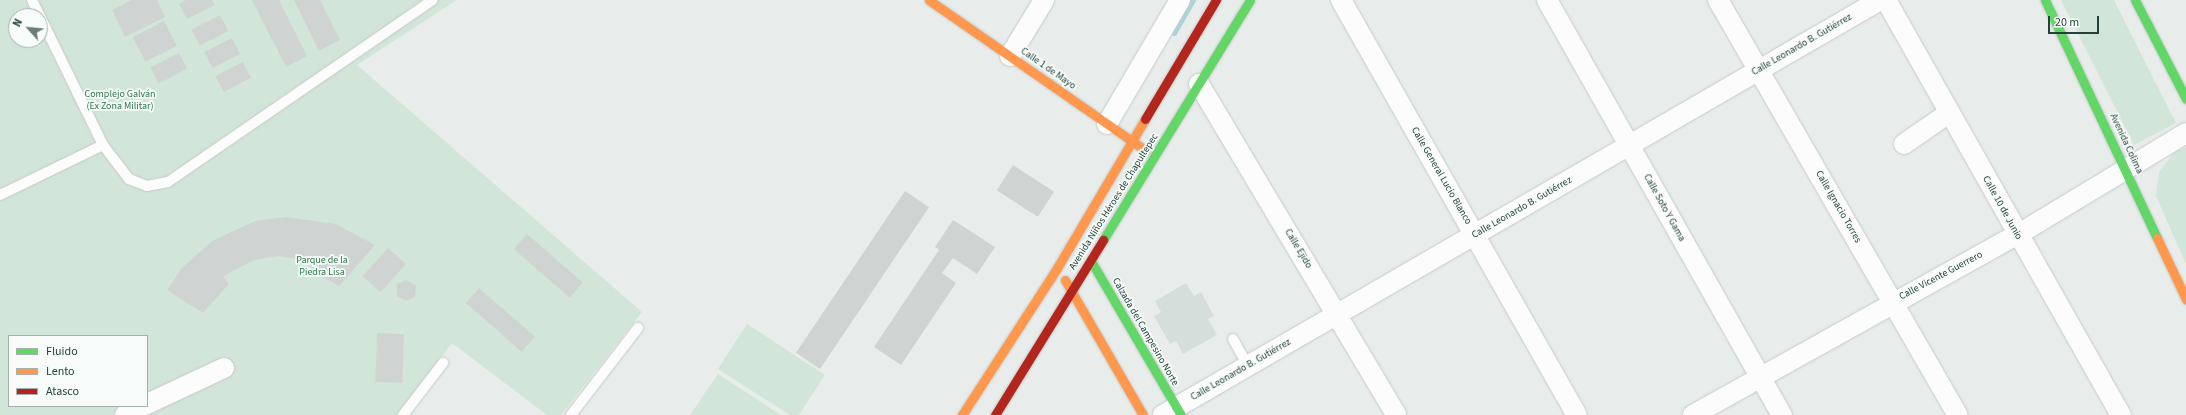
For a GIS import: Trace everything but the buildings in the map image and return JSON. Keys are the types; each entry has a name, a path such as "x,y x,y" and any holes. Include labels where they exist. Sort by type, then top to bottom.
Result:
{"main road":[{"name":"Calle 1 de Mayo","path":"929,0 1155,157"},
{"name":"Avenida Niños Héroes de Chapultepec","path":"962,415 1057,268 1216,0"},
{"name":"Avenida Niños Héroes de Chapultepec","path":"995,415 1155,157 1250,0"},
{"name":"Avenida Colima","path":"2045,0 2186,299"},
{"path":"2135,0 2186,99"},
{"name":"Calzada del Campesino Norte","path":"1091,261 1174,412"},
{"path":"1057,268 1072,291 1143,415"}],"street":[{"path":"1010,56 1044,0"},
{"path":"1107,124 1180,0"},
{"name":"Calle General Lucio Blanco","path":"1341,0 1577,415"},
{"name":"Calle Soto Y Gama","path":"1547,0 1782,415"},
{"name":"Calle Ignacio Torres","path":"1718,0 1958,415"},
{"name":"Calle Leonardo B. Gutiérrez","path":"1174,412 1248,366 1880,0"},
{"name":"Calle 10 de Junio","path":"1886,0 2017,235 2121,415"},
{"name":"Calle Ejido","path":"1199,84 1396,415"},
{"path":"1904,144 1949,113"},
{"name":"Calle Vicente Guerrero","path":"1693,415 1893,302 2017,235 2127,172 2186,133"},
{"path":"148,404 224,368"},
{"path":"125,415 141,407"}],"lane":[{"path":"32,0 103,145 129,179 148,186 168,182 433,0"},
{"path":"0,195 103,145"},
{"path":"571,415 638,328"},
{"path":"1233,339 1248,366"},
{"path":"403,415 443,363"}],"shaded area":[{"path":"1186,283 1194,296 1201,292 1214,316 1208,319 1217,335 1183,354 1176,341 1170,344 1154,316 1161,312 1155,301"}],"green space":[{"name":"Parque de la Piedra Lisa","path":"0,0 457,0 357,65 642,312 561,415 547,415 452,343 397,415 0,415"},
{"path":"2061,0 2114,0 2176,123 2134,145"},
{"path":"2186,148 2186,264 2156,196 2159,172 2175,151"},
{"path":"747,324 825,375 799,415 790,415 718,369"},
{"path":"718,374 781,415 690,415"}],"waterway":[{"path":"1174,33 1193,0"}],"traffic: fast":[{"path":"1103,240 1250,0"},
{"path":"2045,0 2157,238"},
{"path":"2135,0 2186,99"},
{"path":"1091,261 1181,415"}],"traffic: slow":[{"path":"929,0 1145,150"},
{"path":"962,415 1057,268 1145,119"},
{"path":"2157,238 2186,299"},
{"path":"1065,280 1143,415"}],"traffic: jam":[{"path":"1145,119 1216,0"},
{"path":"995,415 1103,240"}],"park label":[{"name":"Complejo Galván (Ex Zona Militar)","path":"120,100"}]}
